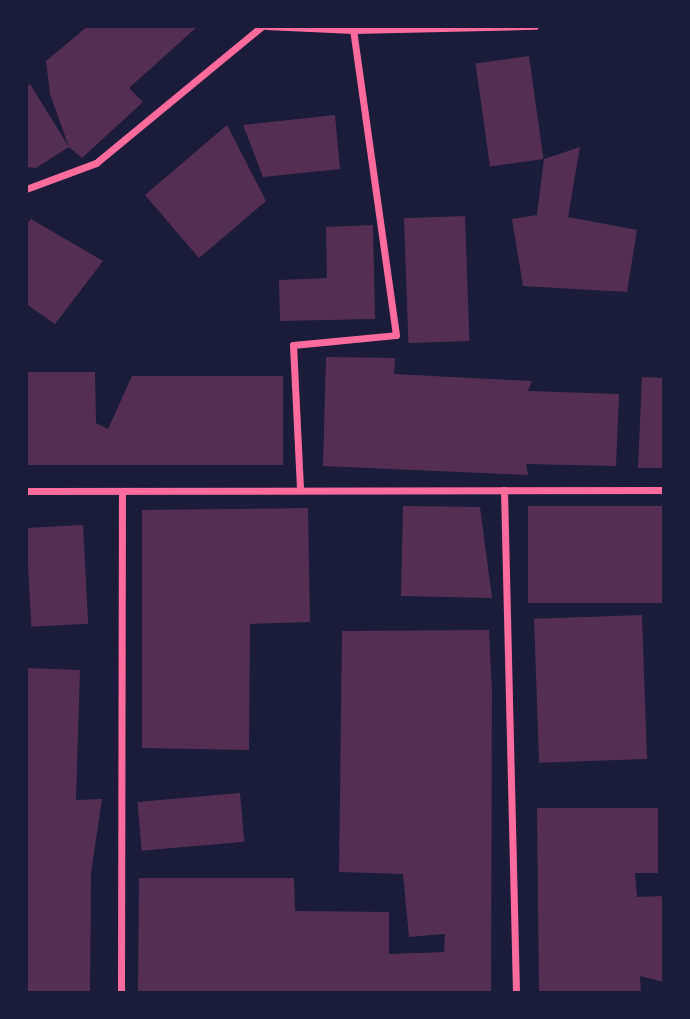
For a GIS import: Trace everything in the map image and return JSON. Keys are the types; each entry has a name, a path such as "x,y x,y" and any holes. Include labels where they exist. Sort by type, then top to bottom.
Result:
{"street":[{"path":"26,189 96,163 264,26 353,30 535,26"},
{"path":"300,488 293,345 396,335 353,30"},
{"path":"26,491 122,493 300,488 664,490"},
{"path":"505,490 516,993"},
{"path":"121,993 122,493"}],"building":[{"path":"88,26 198,26 129,88 143,102 82,158 69,147 50,94 46,61"},
{"path":"529,56 543,159 490,167 476,64"},
{"path":"30,84 69,147 36,168 26,167 26,87"},
{"path":"335,115 340,169 263,177 243,125"},
{"path":"227,125 266,201 199,258 145,195"},
{"path":"580,147 568,217 637,230 627,292 523,286 512,219 537,215 544,159"},
{"path":"465,216 469,341 408,343 404,218"},
{"path":"31,219 103,261 55,324 26,304 26,225"},
{"path":"373,225 375,319 280,321 279,280 327,278 326,227"},
{"path":"326,357 395,358 394,374 532,381 528,391 619,394 616,466 526,464 528,475 323,466"},
{"path":"26,372 95,372 96,423 108,429 132,376 283,376 283,465 26,465"},
{"path":"642,377 664,378 664,468 638,468"},
{"path":"403,506 480,507 492,598 401,596"},
{"path":"528,506 664,506 664,603 528,603"},
{"path":"308,508 310,622 250,624 249,750 142,748 142,510"},
{"path":"83,525 88,624 31,627 26,528"},
{"path":"642,615 647,759 539,763 534,619"},
{"path":"489,630 492,692 491,993 138,993 139,878 294,878 295,911 389,912 389,954 444,952 445,934 409,937 403,874 339,872 342,631"},
{"path":"26,668 80,670 76,800 102,799 91,873 90,993 26,993"},
{"path":"240,793 244,842 142,851 137,802"},
{"path":"537,808 658,808 658,873 635,873 637,897 664,896 664,982 640,976 641,993 539,993"}]}
